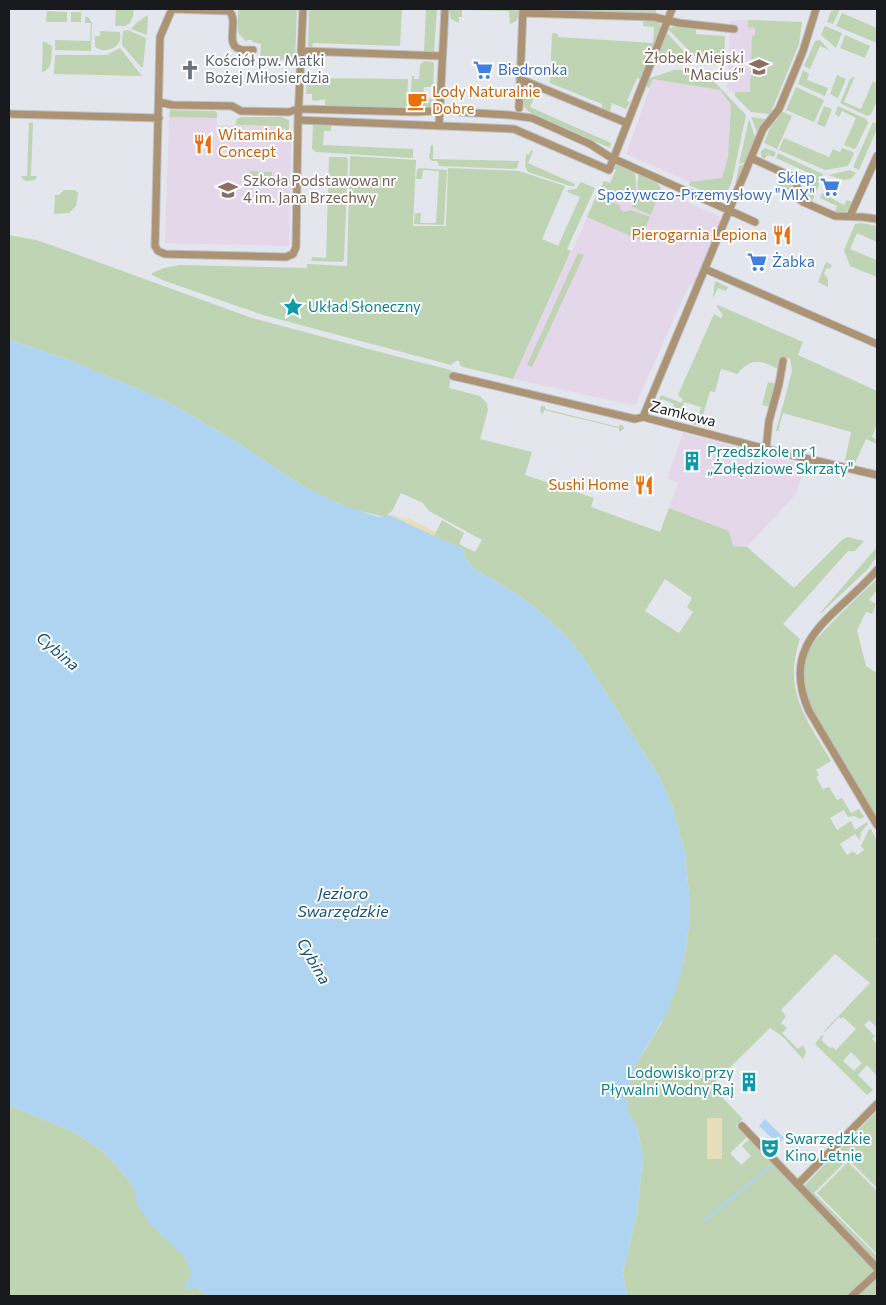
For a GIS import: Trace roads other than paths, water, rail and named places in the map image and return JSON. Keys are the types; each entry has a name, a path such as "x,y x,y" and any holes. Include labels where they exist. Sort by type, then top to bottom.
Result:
{"street":[{"path":"253,50 238,49 234,46 232,40 233,16 229,11 172,9 160,37 155,243 158,251 165,254 286,257 293,254 296,247 298,120 303,9"},
{"path":"439,124 444,9"},
{"path":"298,120 439,124 518,129 609,170 672,9"},
{"path":"643,417 764,128 779,109 803,51 816,9"},
{"path":"519,108 523,11 651,16 679,23 734,29"},
{"path":"302,52 442,56"},
{"path":"520,79 627,123"},
{"path":"159,102 172,105 232,106 241,111 289,112 299,109 439,111 532,118 590,144 614,159 755,222"},
{"path":"9,114 158,118"},
{"path":"850,216 877,156"},
{"path":"751,158 795,178 798,182 796,195 801,201 835,216 877,219"},
{"path":"705,269 877,344"},
{"path":"766,450 769,420 779,384 782,361"},
{"name":"Zamkowa","path":"453,376 635,419 643,417 766,450 877,475"},
{"path":"877,570 811,637 802,658 801,676 803,693 809,711 877,825"},
{"path":"798,1184 877,1104"},
{"path":"742,1126 877,1268"},
{"path":"852,1296 877,1273"}],"water":[{"name":"Jezioro Swarzędzkie","path":"9,340 67,359 166,401 230,438 303,486 337,503 375,516 384,517 389,515 463,549 466,559 473,568 520,596 545,616 565,635 583,657 659,776 673,808 685,853 690,904 689,927 679,981 668,1011 635,1066 628,1096 628,1111 638,1130 643,1156 637,1213 623,1273 627,1296 207,1296 198,1288 187,1289 184,1284 192,1275 186,1259 149,1223 137,1204 135,1190 105,1153 74,1132 9,1105"},
{"path":"765,1119 784,1138 778,1144 759,1126"}],"waterway":[{"path":"705,1220 771,1166"}],"place":[{"name":"Żłobek Miejski \"Maciuś\"","path":"759,67"},
{"name":"Kościół pw. Matki Bożej Miłosierdzia","path":"190,70"},
{"name":"Biedronka","path":"483,70"},
{"name":"Lody Naturalnie Dobre","path":"417,101"},
{"name":"Witaminka Concept","path":"203,144"},
{"name":"Sklep Spożywczo-Przemysłowy \"MIX\"","path":"830,187"},
{"name":"Szkoła Podstawowa nr 4 im. Jana Brzechwy","path":"228,190"},
{"name":"Pierogarnia Lepiona","path":"782,235"},
{"name":"Żabka","path":"757,262"},
{"name":"Układ Słoneczny","path":"293,307"},
{"name":"Przedszkole nr 1 „Żołędziowe Skrzaty\"","path":"692,461"},
{"name":"Sushi Home","path":"644,485"},
{"name":"Lodowisko przy Pływalni Wodny Raj","path":"749,1082"},
{"name":"Swarzędzkie Kino Letnie","path":"770,1148"}],"water label":[{"name":"Cybina","path":"58,651"},
{"name":"Cybina","path":"314,961"}]}
